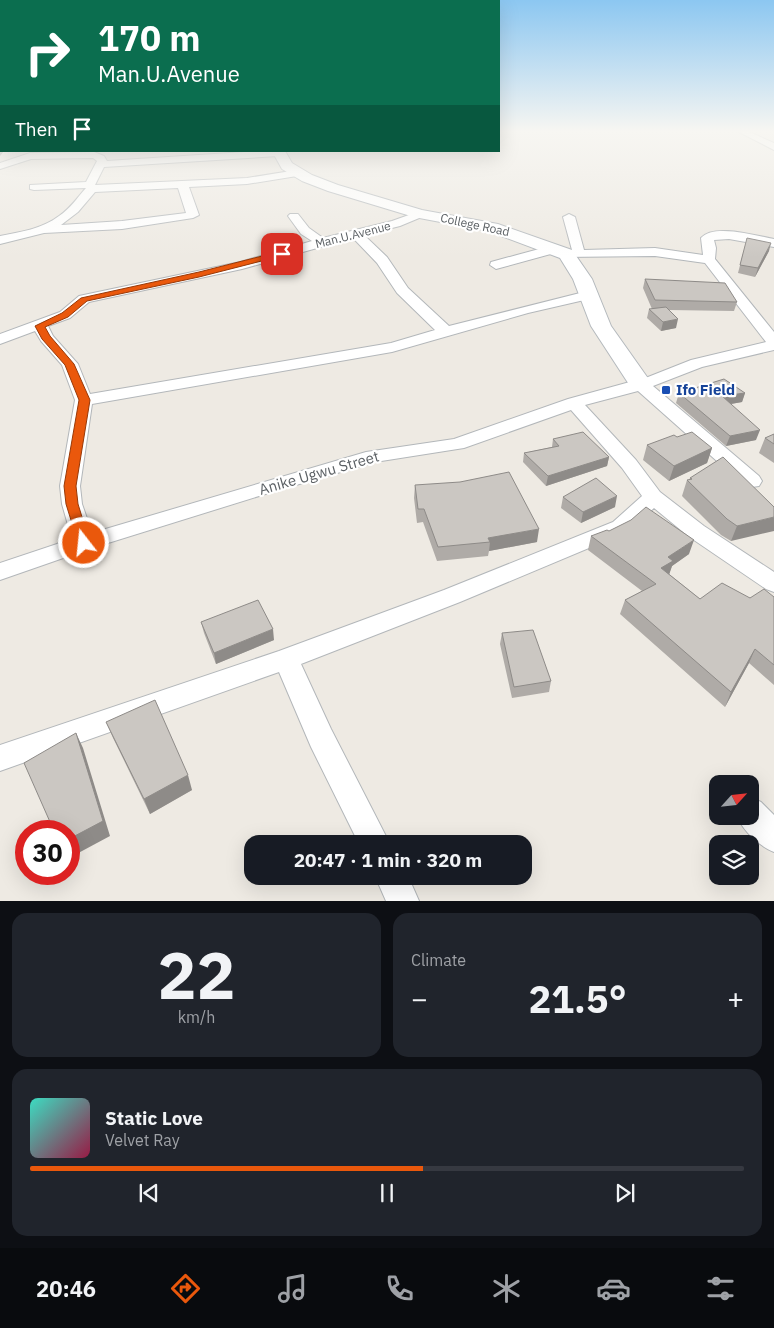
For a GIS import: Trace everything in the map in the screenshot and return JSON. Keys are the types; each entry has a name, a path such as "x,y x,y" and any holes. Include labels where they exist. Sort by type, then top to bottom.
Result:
{"main road":[{"name":"College Road","path":"298,173 333,188 420,214 492,226 566,252"},
{"path":"566,252 573,262 602,328 640,384"}],"street":[{"path":"45,230 56,225 71,213 91,187 97,173"},
{"path":"34,186 91,187 247,181 298,173"},
{"path":"0,240 45,230 114,226 193,215 186,200 183,184"},
{"name":"Man.U.Avenue","path":"0,339 40,326 65,315 84,299 242,265 322,242 411,220 420,214"},
{"path":"294,216 305,231 322,242"},
{"path":"566,252 569,216"},
{"path":"356,234 382,260 397,279 402,290 446,332"},
{"path":"709,260 710,248 707,238 710,235 722,234 774,243"},
{"path":"496,265 566,252 654,252 709,260 730,284 763,330 774,340"},
{"path":"84,400 392,347 524,310 588,296"},
{"path":"40,326 46,338 70,364 84,400 70,486 72,504 84,543"},
{"name":"Anike Ugwu Street","path":"0,572 84,543 374,456 457,444 574,403 608,395 697,363 774,345"},
{"path":"640,384 752,481"},
{"path":"574,403 629,464 653,497 696,531 774,583"},
{"path":"0,758 286,659 443,600 620,527 653,497"},
{"path":"286,659 321,738 370,835"},
{"path":"759,821 774,837"},
{"path":"396,885 403,900"}],"building":[{"path":"747,238 771,243 758,268 740,265"},
{"path":"645,279 725,283 737,302 655,300"},
{"path":"666,307 678,319 663,322 649,309"},
{"path":"724,379 745,393 722,396 760,430 730,436 679,393"},
{"path":"583,432 609,457 548,476 524,453 559,446 553,439"},
{"path":"692,432 712,448 674,466 647,445 674,435 677,437"},
{"path":"774,434 774,444 765,438"},
{"path":"723,457 774,507 774,517 737,526 727,519 687,480 692,479 690,478"},
{"path":"509,472 539,529 488,538 490,542 438,547 424,509 418,509 415,485 460,482"},
{"path":"596,478 617,496 583,512 563,497"},
{"path":"646,507 694,540 668,557 673,561 661,568 700,599 722,583 750,598 764,589 774,597 774,665 755,649 731,692 625,600 656,584 591,536 609,531 631,520"},
{"path":"258,600 273,629 214,653 201,622"},
{"path":"533,630 551,681 514,687 502,633"},
{"path":"155,700 188,775 144,799 106,722"},
{"path":"76,733 103,821 80,833 80,820 49,820 24,763"}],"place":[{"name":"Ifo Field","path":"666,390"}],"route":[{"path":"84,543 72,504 70,486 84,400 70,364 46,338 40,326 65,315 84,299 199,275 282,254"}]}
